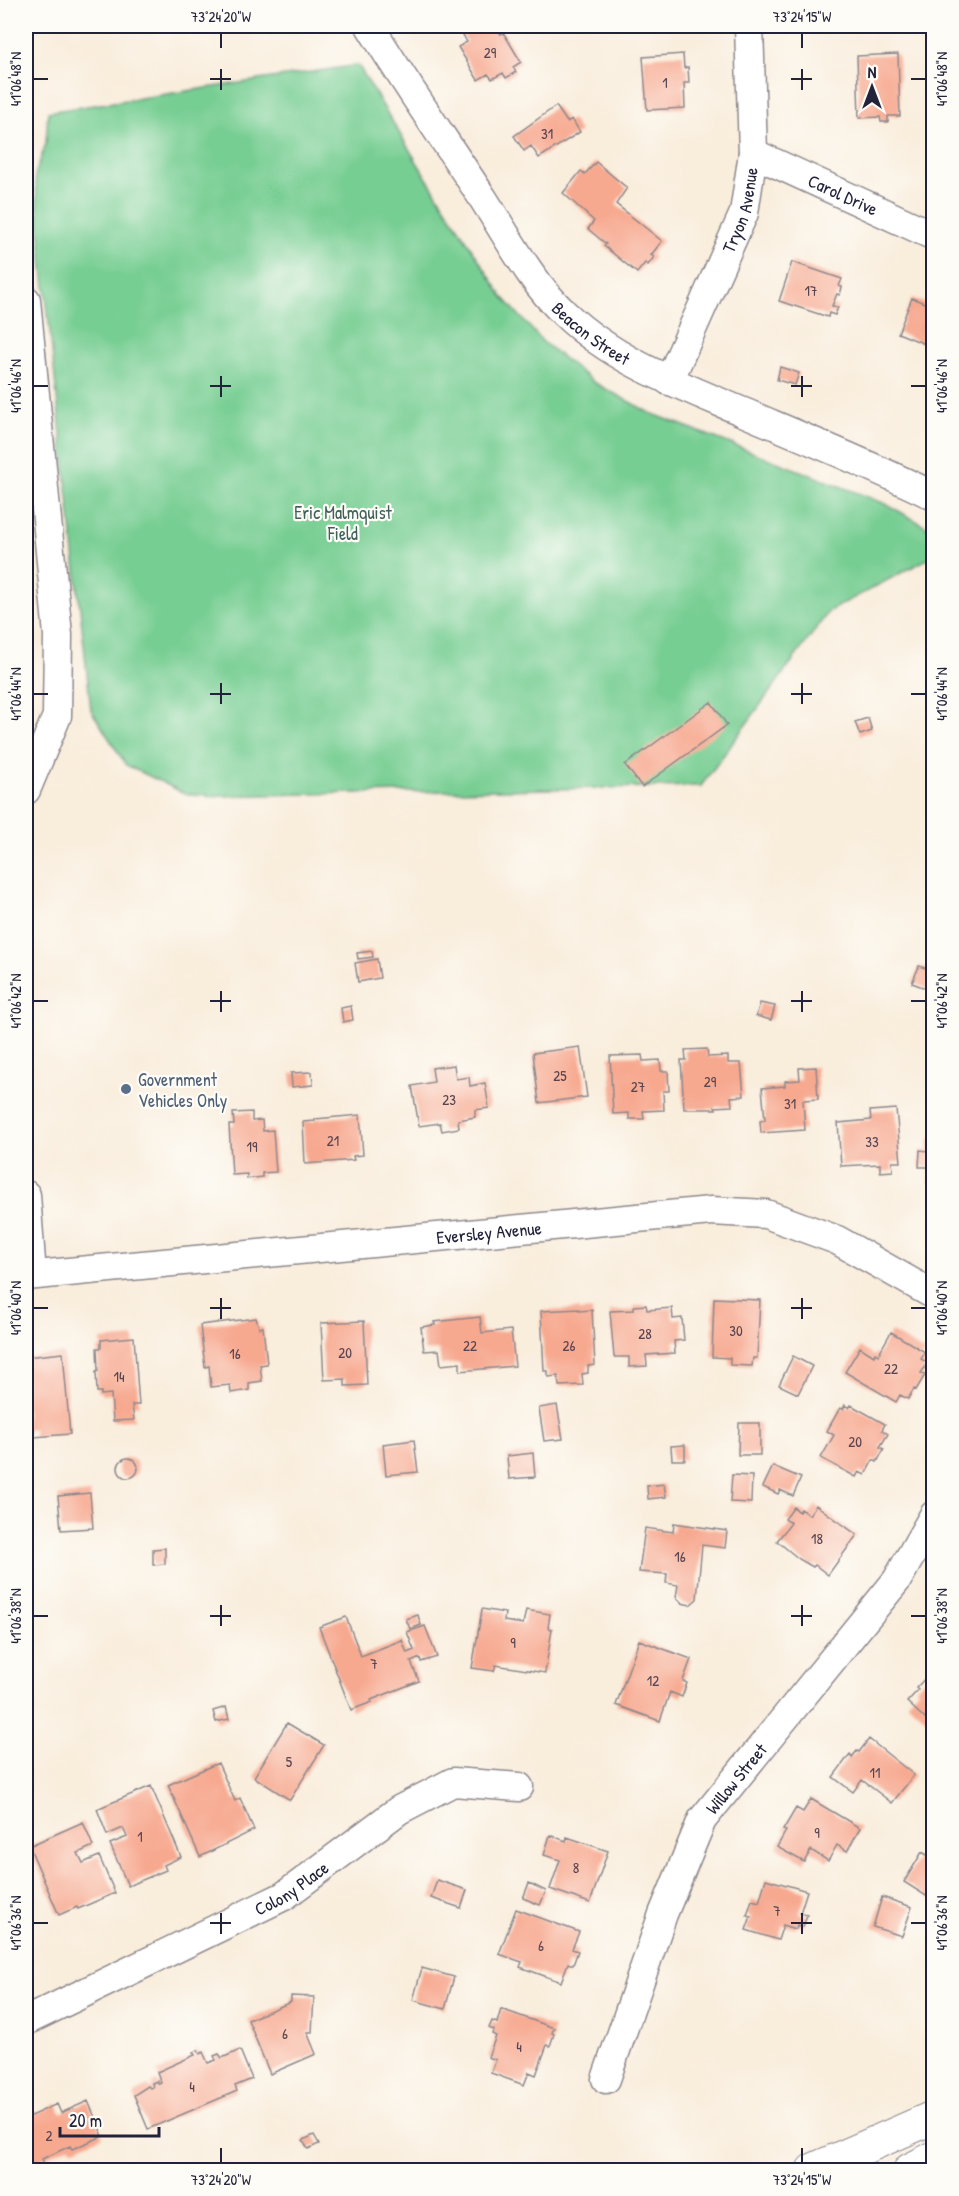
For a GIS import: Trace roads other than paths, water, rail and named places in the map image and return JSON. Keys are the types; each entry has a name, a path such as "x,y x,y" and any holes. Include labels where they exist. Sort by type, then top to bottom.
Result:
{"highway":[{"path":"813,2170 933,2117"},
{"path":"910,2170 933,2158"}],"street":[{"name":"Beacon Street","path":"370,26 531,275 565,314 609,348 669,381 837,451 933,496"},
{"name":"Tryon Avenue","path":"669,381 744,213 753,153 749,26"},
{"name":"Carol Drive","path":"753,153 933,236"},
{"path":"26,300 58,635 57,716 26,790"},
{"path":"26,1195 29,1275"},
{"name":"Eversley Avenue","path":"29,1275 711,1211 766,1214 837,1240 933,1295"},
{"name":"Willow Street","path":"606,2079 663,1914 702,1820 897,1580 933,1515"},
{"name":"Colony Place","path":"26,2021 284,1896 399,1810 453,1782 519,1787"}],"place":[{"name":"Government Vehicles Only","path":"126,1089"}],"park label":[{"name":"Eric Malmquist Field","path":"343,522"}]}
